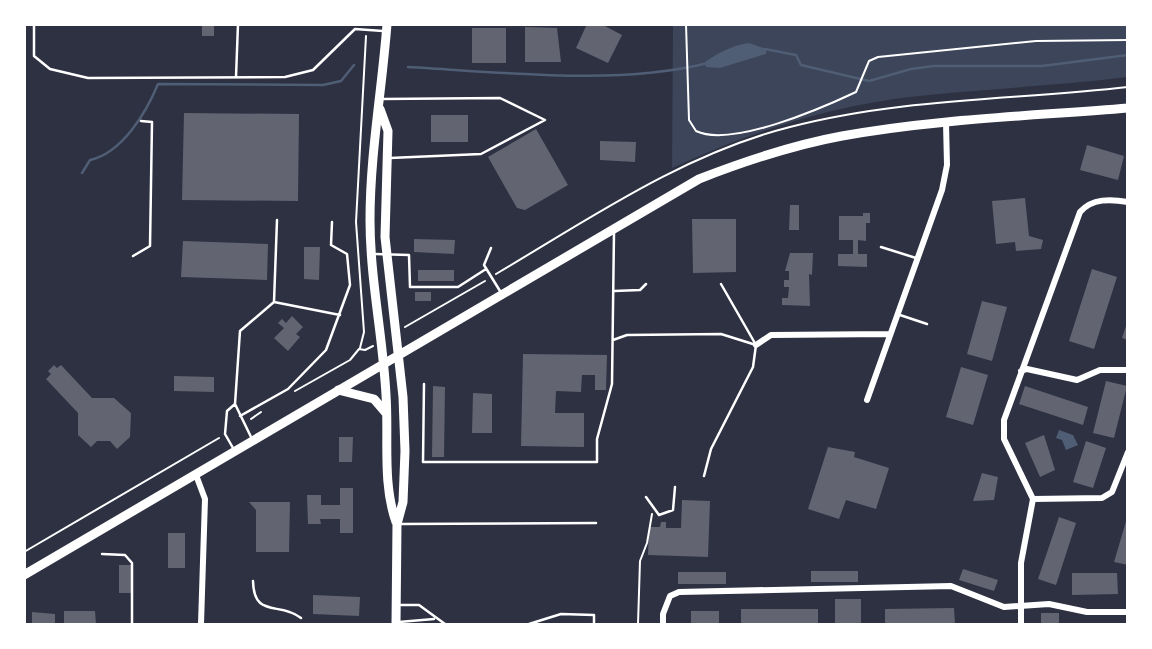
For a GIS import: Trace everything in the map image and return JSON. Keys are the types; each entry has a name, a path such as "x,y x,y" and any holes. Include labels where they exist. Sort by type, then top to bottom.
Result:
{"main road":[{"path":"386,28 381,104 374,129 372,254 387,414 389,502 397,524"},
{"path":"381,104 388,131 386,254 405,451 403,502 397,524 396,623"},
{"path":"24,575 699,178 751,159 839,136 946,123 1128,108"},
{"path":"337,390 374,398 387,414"}],"street":[{"path":"867,400 943,191 947,165 946,123"},
{"path":"1021,625 1021,563 1033,499 1004,439 1004,420 1080,212 1086,205 1102,201 1128,202"},
{"path":"756,345 771,335 890,334"},
{"path":"1021,372 1027,369 1077,380 1100,370 1128,370"},
{"path":"1033,499 1102,498 1112,492 1128,452"},
{"path":"196,475 205,499 201,625"},
{"path":"663,625 663,614 670,596 679,592 944,585 1004,607 1049,604 1087,612 1128,612"}],"lane":[{"path":"34,24 34,56 50,69 88,78 285,77 313,70 355,29 386,28"},
{"path":"236,78 237,24"},
{"path":"381,104 500,98 545,120 481,154 387,159"},
{"path":"133,256 150,246 152,122 141,121"},
{"path":"252,439 235,404 240,331 274,302 277,220"},
{"path":"240,416 288,389 327,350 350,285 346,254 331,245 332,222"},
{"path":"424,384 424,462 597,462 597,439 612,384 614,227"},
{"path":"881,247 919,259"},
{"path":"491,248 484,265 501,293"},
{"path":"372,254 409,256 410,287 458,287 486,269"},
{"path":"613,290 640,290 646,284"},
{"path":"704,476 711,449 753,367 756,345 721,284"},
{"path":"274,302 340,315"},
{"path":"897,314 926,324"},
{"path":"613,340 627,335 721,334 756,345"},
{"path":"234,450 226,434 227,411 235,404"},
{"path":"646,497 659,515 673,510 675,487"},
{"path":"397,524 596,523"},
{"path":"102,554 125,555 132,563 132,625"},
{"path":"253,581 254,595 259,603 266,607 290,610 301,618"},
{"path":"397,605 418,605 430,611 434,619"},
{"path":"530,625 561,614 594,615 594,625"},
{"path":"396,623 434,619 445,625"}],"path":[{"path":"686,24 691,127 705,135 753,130 794,119 856,92 871,59 942,48 1055,40 1128,40"},
{"path":"359,349 364,332 356,222 367,30"},
{"path":"638,625 640,561 648,543 648,524 654,510"}],"shaded area":[{"path":"673,25 1127,25 1127,77 910,97 848,107 759,133 672,168"},
{"path":"749,43 766,49 766,54 720,68 706,67 705,62 715,56"},
{"path":"1059,430 1073,435 1078,445 1066,450 1062,440 1056,438"}],"building":[{"path":"202,24 214,24 214,36 202,36"},
{"path":"587,24 601,24 622,35 608,63 576,48"},
{"path":"525,27 557,28 561,62 525,62"},
{"path":"472,28 506,28 506,63 472,63"},
{"path":"184,113 299,114 298,201 182,200"},
{"path":"431,115 468,115 468,142 431,142"},
{"path":"536,129 568,185 525,210 517,208 488,157"},
{"path":"600,141 636,142 635,162 600,160"},
{"path":"1087,145 1124,156 1118,180 1080,170"},
{"path":"1025,198 1029,236 1043,240 1041,249 1016,251 1015,242 996,244 992,201"},
{"path":"790,205 799,205 799,230 789,230"},
{"path":"863,213 870,213 870,223 866,223 866,241 858,240 858,254 867,254 867,267 838,266 838,254 853,254 853,240 839,240 839,216 863,216"},
{"path":"692,219 736,219 736,272 693,273"},
{"path":"414,239 455,240 454,254 414,252"},
{"path":"183,241 268,244 267,280 181,277"},
{"path":"304,247 320,247 319,280 304,279"},
{"path":"790,253 813,253 812,275 809,274 810,306 782,305 782,298 788,298 789,287 784,287 784,280 789,280 789,271 785,271"},
{"path":"1092,269 1117,277 1094,349 1069,341"},
{"path":"418,270 454,270 454,281 418,281"},
{"path":"415,292 431,292 431,301 415,301"},
{"path":"982,301 1007,307 992,361 967,354"},
{"path":"292,316 303,327 296,334 300,337 288,351 274,338 284,328 278,323 282,319 286,323"},
{"path":"1128,323 1128,340 1122,338"},
{"path":"523,354 607,355 606,390 595,390 595,375 582,375 581,392 556,391 555,413 584,413 584,447 521,446"},
{"path":"54,365 57,368 61,365 92,398 114,398 131,413 130,437 117,449 110,441 97,441 91,447 78,435 78,413 46,379 51,374 48,371"},
{"path":"961,367 988,375 973,425 946,417"},
{"path":"174,376 214,377 214,392 174,391"},
{"path":"1106,381 1127,386 1114,438 1093,433"},
{"path":"433,386 445,387 444,457 432,457"},
{"path":"1025,386 1088,407 1083,425 1019,404"},
{"path":"473,393 492,394 492,433 472,433"},
{"path":"1044,435 1055,470 1040,477 1025,443"},
{"path":"339,437 353,437 352,462 339,462"},
{"path":"1086,441 1106,448 1093,488 1073,482"},
{"path":"828,447 855,452 854,457 889,468 876,509 846,500 839,519 808,509"},
{"path":"982,473 998,477 994,500 973,501"},
{"path":"340,488 353,488 353,533 340,533 340,519 320,519 321,524 308,524 307,495 321,495 321,505 340,505"},
{"path":"682,500 710,501 708,557 648,555 649,527 660,527 661,522 666,522 666,528 681,528"},
{"path":"249,502 290,502 289,552 256,552 256,510"},
{"path":"1059,517 1076,523 1056,585 1038,579"},
{"path":"1128,518 1128,565 1114,562"},
{"path":"168,533 185,533 185,568 168,568"},
{"path":"119,565 131,565 131,593 119,593"},
{"path":"963,569 998,580 994,591 959,580"},
{"path":"811,571 858,571 858,582 811,582"},
{"path":"678,572 726,572 726,584 678,584"},
{"path":"1072,573 1117,573 1118,594 1072,595"},
{"path":"313,595 360,597 359,616 313,614"},
{"path":"835,599 861,599 861,624 835,624"},
{"path":"954,608 955,624 885,624 885,609"},
{"path":"741,609 818,609 818,624 741,624"},
{"path":"64,611 95,611 96,624 64,624"},
{"path":"691,611 719,611 719,624 691,624"},
{"path":"32,612 55,614 55,624 32,624"},
{"path":"1041,613 1059,613 1059,624 1041,624"}],"waterway":[{"path":"765,49 796,55 801,65 869,81 911,69 934,66 1042,66 1128,55"},
{"path":"408,67 598,76 673,70 708,63"},
{"path":"82,173 90,160 112,149 132,130 158,84 323,85 341,81 354,65"}]}
